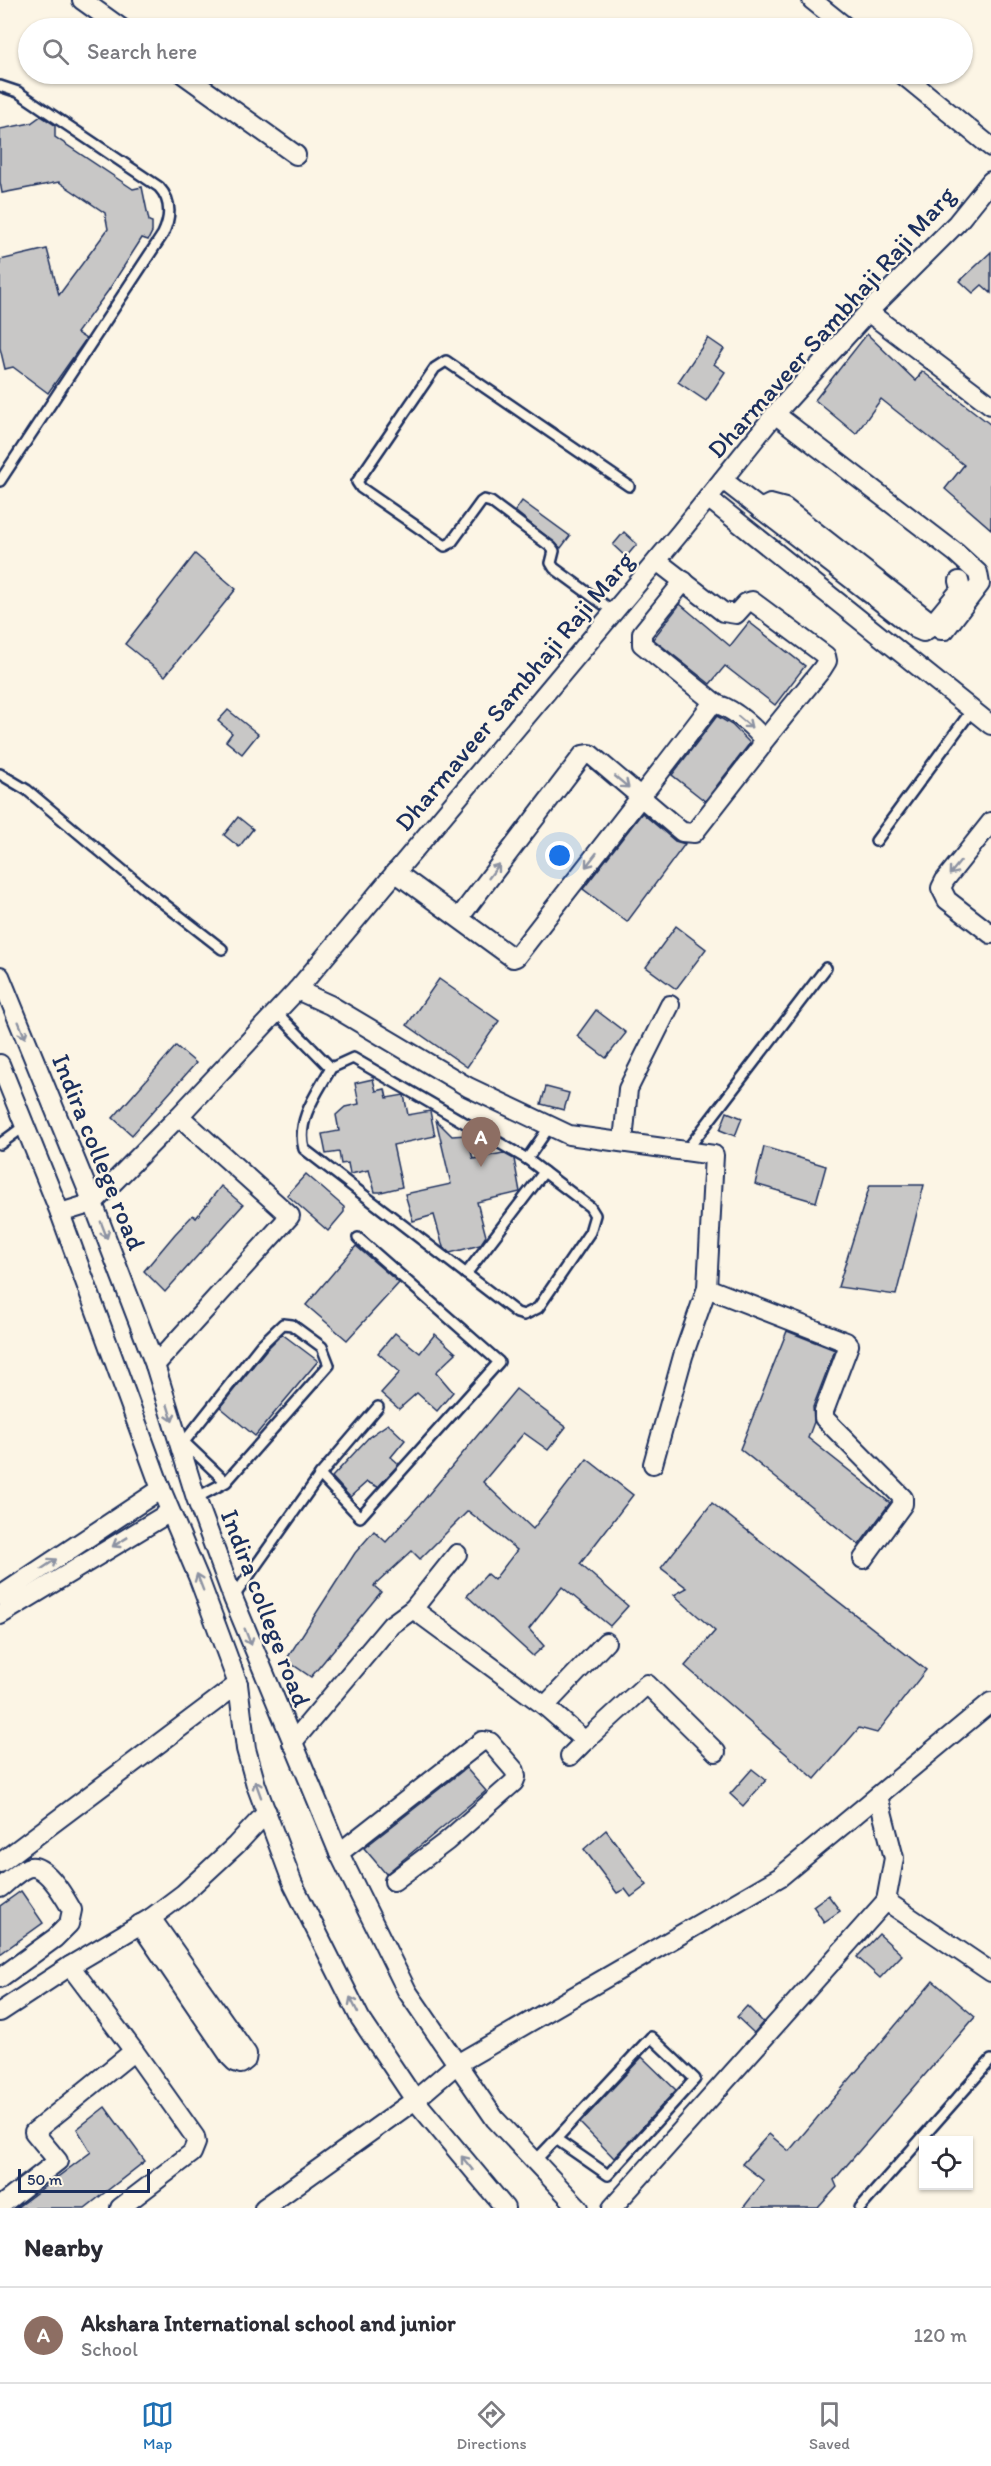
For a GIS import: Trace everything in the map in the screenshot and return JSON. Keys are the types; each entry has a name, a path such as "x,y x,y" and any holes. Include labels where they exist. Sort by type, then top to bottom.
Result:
{"street":[{"path":"82,0 107,18"},
{"path":"812,0 834,18"},
{"path":"197,84 296,155"},
{"path":"914,84 991,147"},
{"name":"Dharmaveer Sambhaji Raji Marg","path":"60,1213 93,1203 180,1116 297,990 657,561 775,414 868,312 957,223 991,181"},
{"path":"868,312 991,405"},
{"path":"723,480 760,509 770,504 785,508 941,630 945,630 980,584 978,573 956,553 775,414"},
{"path":"708,498 991,725"},
{"path":"459,918 583,755 590,754 682,832 694,833 827,662 826,657 761,606 752,601 746,603 736,614 723,612 657,561"},
{"path":"684,581 642,633 640,640 715,703 724,705 732,711 759,734 763,742"},
{"path":"933,623 961,590 959,581"},
{"path":"395,872 510,957 516,957 711,705 715,703"},
{"path":"991,822 941,888 947,900 991,934"},
{"name":"Indira college road","path":"0,976 93,1203 155,1365 196,1498 233,1598 339,1853 407,1991 495,2119 579,2208"},
{"path":"297,990 330,1005 468,1087 569,1135 714,1155 707,1288 683,1356 653,1464"},
{"path":"623,1142 628,1089 670,1005"},
{"name":"Indira college road","path":"0,1064 60,1213 161,1489 199,1579 238,1684 246,1749 293,1884 360,2018 415,2100 505,2208"},
{"path":"155,1365 290,1216 180,1116"},
{"path":"707,1288 846,1341 849,1345 824,1411 824,1418 903,1498 903,1504 862,1559"},
{"path":"0,1596 161,1489"},
{"path":"0,1615 170,1512"},
{"path":"292,1743 391,1625 414,1609 457,1554"},
{"path":"414,1609 545,1706 585,1741"},
{"path":"545,1706 606,1642"},
{"path":"0,1863 238,1684"},
{"path":"570,1756 647,1684 716,1752"},
{"path":"264,2208 415,2100 458,2064 780,1878 991,1702"},
{"path":"339,1853 482,1741 490,1742 515,1771 514,1782 447,1841 394,1881"},
{"path":"612,2208 885,1901 894,1858 878,1796"},
{"path":"0,2012 145,1921 183,1894 236,1845 267,1812"},
{"path":"23,1847 36,1867"},
{"path":"0,1888 28,1867 36,1867 44,1870 72,1910 69,1924 55,1938 0,1978"},
{"path":"885,1901 991,1972"},
{"path":"145,1921 247,2054 246,2060 241,2064 231,2058 145,1921"},
{"path":"70,1966 134,2051 195,2138 196,2143 192,2153 120,2208"},
{"path":"0,2206 58,2161 34,2132 134,2051"}],"lane":[{"path":"0,86 18,92 159,187 166,194 170,208 163,234 0,482"},
{"path":"614,612 554,568 551,563 554,551 551,547 491,502 484,500 481,502 451,543 445,546 370,495 357,482 435,368 446,361 629,486"},
{"path":"876,841 972,710"},
{"path":"0,774 27,790 145,889 222,949"},
{"path":"686,1151 826,968"},
{"path":"276,1012 331,1068"},
{"path":"354,1058 527,1159 590,1207 595,1215 590,1232 538,1308 524,1315 517,1313 304,1149 301,1138 304,1122 331,1068 354,1058"},
{"path":"0,1144 26,1125"},
{"path":"527,1159 550,1126"},
{"path":"466,1274 543,1172"},
{"path":"320,1475 360,1517 499,1362 358,1238"},
{"path":"196,1498 226,1482 329,1365 322,1347 292,1324 283,1324 261,1345 184,1442 226,1482"},
{"path":"233,1598 320,1475 378,1407"},
{"path":"534,2162 651,2037 695,2079 608,2175 556,2139"},
{"path":"860,2208 991,2060"}],"building":[{"path":"41,116 55,125 55,137 133,189 142,187 149,221 152,222 152,232 148,240 142,238 108,291 77,333 86,339 48,393 13,367 5,369 0,348 0,260 47,249 59,295 108,229 105,213 59,182 2,193 0,129 31,123"},
{"path":"991,252 991,293 982,285 973,293 960,281"},
{"path":"867,334 916,381 922,371 991,425 991,529 945,489 964,465 881,399 856,434 815,400"},
{"path":"708,338 724,349 714,364 725,372 706,401 678,382"},
{"path":"522,501 570,536 561,548 515,511"},
{"path":"624,532 637,544 626,557 613,545"},
{"path":"195,554 236,589 165,676 125,644"},
{"path":"680,604 730,646 749,622 805,666 775,705 725,666 710,684 653,639"},
{"path":"228,710 258,734 242,754 226,741 232,733 218,721"},
{"path":"717,716 732,725 750,743 705,801 672,775"},
{"path":"642,813 675,841 685,844 627,922 583,889"},
{"path":"238,817 253,829 239,847 224,835"},
{"path":"676,926 706,949 676,989 646,967"},
{"path":"439,979 499,1021 467,1067 407,1025"},
{"path":"596,1010 626,1033 606,1058 577,1036"},
{"path":"176,1046 196,1063 132,1135 113,1118"},
{"path":"373,1079 376,1091 385,1089 387,1098 404,1095 408,1115 430,1111 435,1136 393,1145 402,1187 381,1192 375,1192 369,1170 350,1174 348,1163 341,1164 339,1152 326,1154 322,1134 339,1131 336,1115 345,1107 359,1104 355,1083"},
{"path":"546,1087 569,1093 564,1110 541,1104"},
{"path":"727,1112 742,1118 735,1136 720,1130"},
{"path":"436,1120 452,1136 467,1135 473,1159 503,1153 514,1159 520,1192 477,1202 486,1236 480,1245 450,1253 443,1247 434,1215 413,1221 405,1194 451,1184"},
{"path":"764,1147 826,1166 816,1202 755,1184"},
{"path":"306,1174 344,1207 344,1212 328,1231 287,1195"},
{"path":"870,1185 924,1185 896,1295 838,1287"},
{"path":"221,1186 243,1205 165,1292 144,1271 193,1215 196,1218"},
{"path":"356,1246 399,1283 347,1340 306,1305"},
{"path":"787,1331 835,1350 813,1407 814,1422 808,1438 890,1503 859,1545 740,1449"},
{"path":"395,1333 420,1353 435,1334 456,1353 436,1372 453,1392 437,1411 417,1393 399,1409 381,1393 400,1372 378,1353"},
{"path":"282,1334 318,1361 255,1436 220,1407 266,1350"},
{"path":"516,1389 566,1427 548,1450 524,1433 483,1482 533,1529 587,1459 633,1495 580,1564 628,1606 610,1626 562,1587 529,1629 544,1646 533,1656 467,1596 487,1574 494,1580 517,1550 468,1511 420,1559 412,1551 374,1586 381,1592 311,1677 286,1660 355,1553 374,1531 386,1542"},
{"path":"388,1424 405,1440 391,1457 399,1464 378,1487 367,1482 350,1497 332,1477 369,1437"},
{"path":"712,1503 926,1670 877,1733 859,1728 815,1779 685,1666 715,1631 674,1595 687,1588 661,1568"},
{"path":"466,1768 486,1791 386,1874 364,1848"},
{"path":"752,1769 766,1780 743,1806 730,1794"},
{"path":"606,1830 647,1885 631,1897 625,1889 617,1893 584,1849"},
{"path":"21,1891 43,1923 0,1954 0,1906"},
{"path":"828,1895 840,1911 824,1922 813,1906"},
{"path":"879,1934 902,1955 880,1978 857,1957"},
{"path":"933,1981 975,2017 834,2180 837,2187 818,2208 743,2208 764,2181 742,2164 769,2134 789,2151"},
{"path":"747,2006 763,2022 754,2033 737,2017"},
{"path":"642,2057 676,2090 614,2158 580,2123"},
{"path":"105,2107 145,2161 85,2208 16,2208 91,2152 77,2129"}],"place":[{"name":"Akshara International school and junior","path":"481,1167"}]}
